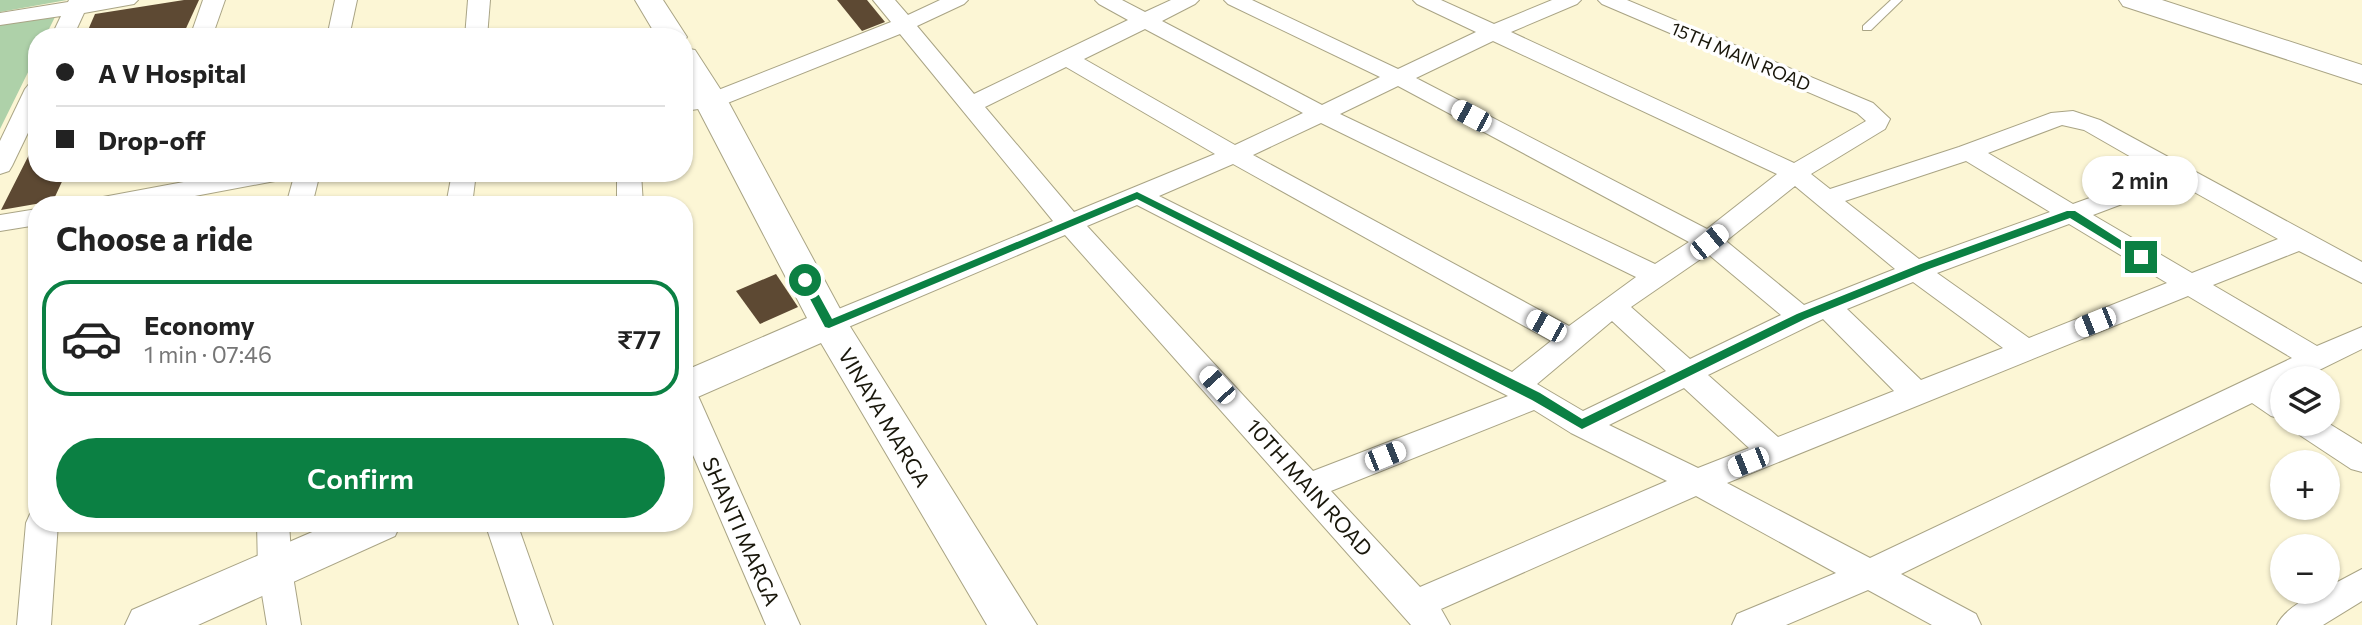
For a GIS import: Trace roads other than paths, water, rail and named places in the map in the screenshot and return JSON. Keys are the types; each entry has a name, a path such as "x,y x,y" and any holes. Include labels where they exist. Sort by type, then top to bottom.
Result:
{"street":[{"path":"0,19 78,4 127,0"},
{"path":"204,28 214,0"},
{"path":"340,28 346,0"},
{"path":"477,28 479,0"},
{"path":"649,0 666,28"},
{"name":"10TH MAIN ROAD","path":"884,0 1069,223 1424,615"},
{"path":"698,103 903,25 957,0"},
{"path":"1106,0 1320,113 1658,277"},
{"path":"970,105 1188,0"},
{"path":"1235,0 1399,78 1709,242 1814,311 1916,394"},
{"path":"1424,0 1796,173 1916,271 2026,350"},
{"path":"693,384 829,324 1234,155 1494,32 1570,0"},
{"name":"15TH MAIN ROAD","path":"1609,0 1873,113 1878,119 1877,124 1796,173"},
{"path":"2133,0 2362,75"},
{"path":"2158,0 2362,69"},
{"path":"66,28 78,4"},
{"path":"1068,59 1234,155 1570,339"},
{"name":"VINAYA MARGA","path":"698,103 1013,625"},
{"path":"0,166 28,108"},
{"path":"1826,199 2067,117 2092,125 2362,274"},
{"path":"1968,152 2314,358"},
{"path":"1310,486 1525,391 1570,339 1612,306 1709,242 1796,173"},
{"path":"1582,425 1685,372 1814,311 2182,173"},
{"path":"165,196 232,182"},
{"path":"1137,195 1525,391 1582,425 1697,482 1964,625"},
{"path":"0,223 28,218"},
{"path":"1424,615 1697,482 2298,241"},
{"path":"1612,306 1774,452"},
{"path":"1749,625 1867,575 2251,388 2362,337"},
{"path":"2251,388 2270,400"},
{"name":"SHANTI MARGA","path":"693,419 783,625"},
{"path":"2325,436 2362,460"},
{"path":"34,625 41,532"},
{"path":"273,532 275,569 284,625"},
{"path":"149,625 359,532"},
{"path":"504,532 536,625"},
{"path":"2294,625 2362,583"}],"lane":[{"path":"1867,28 1897,0"}]}
